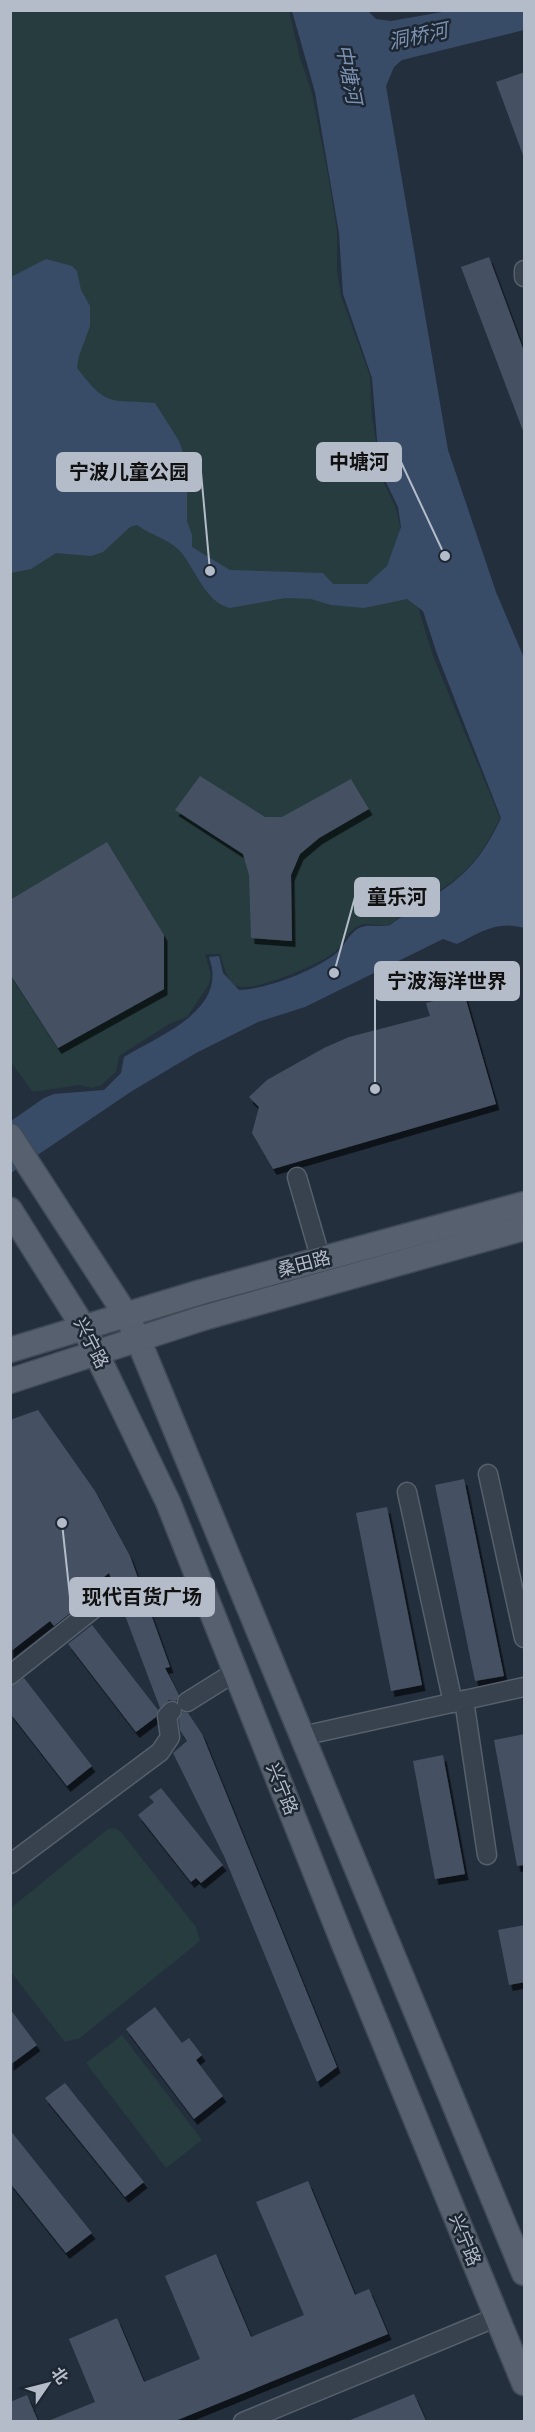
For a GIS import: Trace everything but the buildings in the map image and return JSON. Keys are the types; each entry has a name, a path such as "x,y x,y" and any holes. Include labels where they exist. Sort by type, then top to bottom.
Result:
{"main road":[{"path":"10,1136 126,1315 138,1339 525,2273"},
{"name":"桑田路","path":"10,1350 126,1315 525,1204"},
{"name":"兴宁路","path":"10,1210 84,1328 168,1502 343,1942 525,2383"},
{"name":"桑田路","path":"10,1381 138,1339 525,1228"}],"lane":[{"path":"525,270 525,276"},
{"path":"297,1176 321,1260"},
{"path":"488,1474 525,1638"},
{"path":"407,1492 458,1701 487,1855"},
{"path":"10,1675 96,1607"},
{"path":"10,1864 160,1752 170,1737 167,1716 236,1672"},
{"path":"302,1736 525,1687"},
{"path":"243,2421 497,2317"}],"green space":[{"path":"10,11 289,11 300,58 312,93 329,181 337,231 337,271 341,296 370,376 372,417 382,479 396,508 420,614 433,656 500,818 484,847 468,868 448,885 416,904 390,924 359,925 352,930 335,952 327,957 284,977 253,986 241,987 233,984 220,954 205,954 211,975 209,984 187,1017 169,1024 119,1056 116,1072 101,1085 92,1088 79,1085 33,1092 10,1061"},
{"path":"115,1828 121,1832 196,1927 200,1941 80,2038 65,2042 11,1972 11,1908 108,1829"},
{"path":"122,2035 202,2140 166,2168 86,2063"}],"water":[{"name":"洞桥河","path":"292,11 368,11 376,19 391,21 448,11 524,11 524,30 402,60 394,67 386,86 448,450 496,592 524,658 524,928 497,926 457,944 443,939 305,1007 258,1022 196,1053 132,1091 11,1173 11,1121 44,1098 54,1094 104,1090 121,1073 124,1057 172,1030 188,1019 200,1006 209,992 213,976 209,957 219,956 223,973 239,990 275,983 313,968 337,952 359,928 390,925 454,881 479,856 501,818 437,654 423,611 407,599 364,608 331,605 311,599 285,598 230,608 214,600 176,547 137,525 130,527 103,552 91,556 56,553 31,569 11,573 11,277 46,259 72,266 77,271 81,290 90,306 90,326 77,368 103,396 118,401 155,403 179,441 187,463 187,521 192,535 192,547 230,570 323,573 333,584 367,584 387,566 401,527 398,507 385,480 378,451 372,378 343,294 339,233 315,92"}],"place":[{"name":"中塘河","path":"445,556"},
{"name":"宁波儿童公园","path":"210,571"},
{"name":"童乐河","path":"334,973"},
{"name":"宁波海洋世界","path":"375,1089"},
{"name":"现代百货广场","path":"62,1523"}]}
